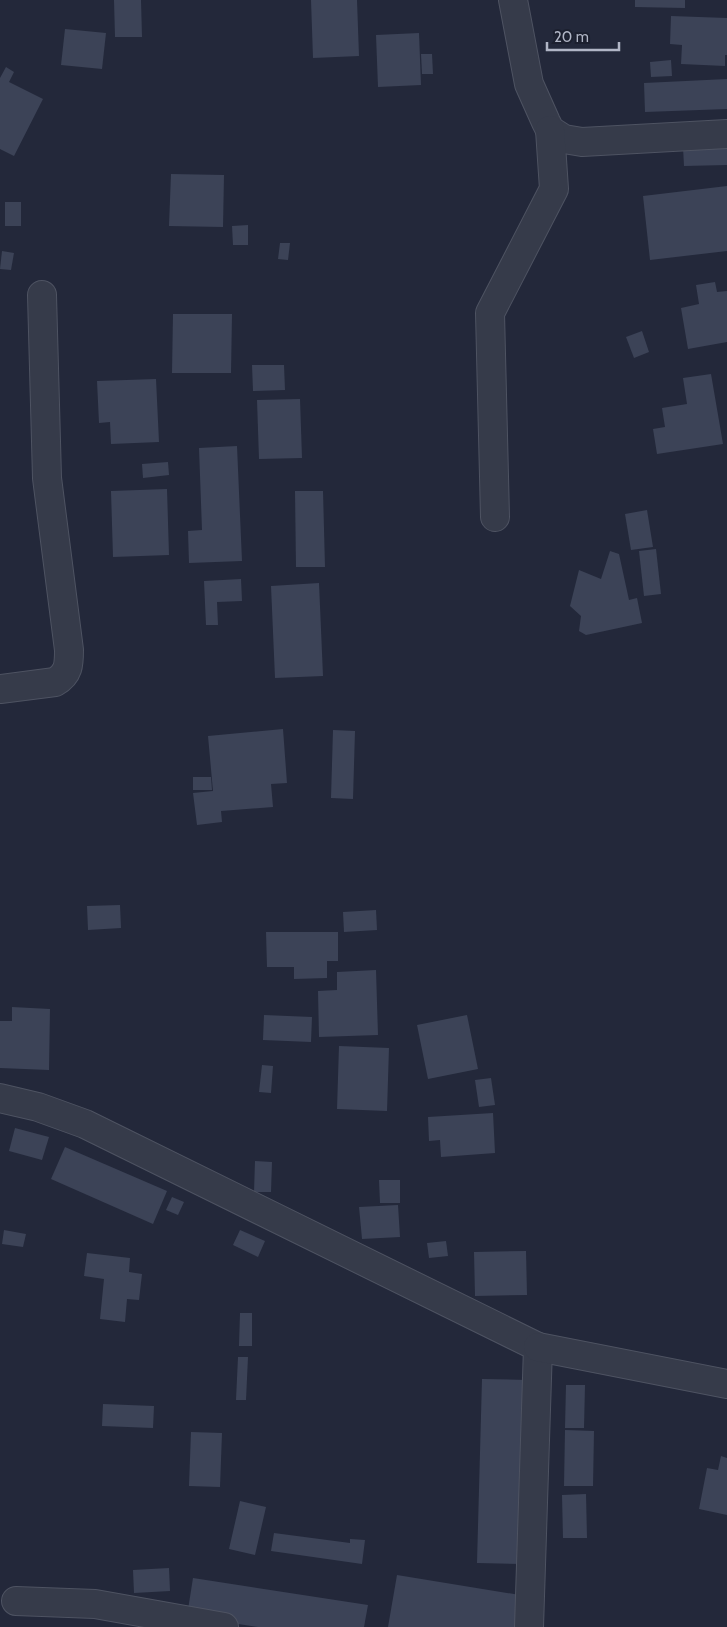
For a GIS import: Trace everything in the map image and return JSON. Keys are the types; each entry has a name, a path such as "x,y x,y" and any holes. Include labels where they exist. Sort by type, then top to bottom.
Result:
{"street":[{"path":"495,517 490,313 554,189 550,130 529,84 513,0"},
{"path":"550,130 564,139 582,142 727,134"},
{"path":"0,689 55,682 63,678 69,668 69,650 47,478 42,295"},
{"path":"0,1098 38,1107 85,1124 538,1347 727,1384"},
{"path":"529,1627 538,1347"},
{"path":"16,1601 95,1604 224,1627"}],"building":[{"path":"114,0 141,0 142,37 115,37"},
{"path":"311,0 357,0 359,56 313,58"},
{"path":"635,0 685,0 685,8 635,7"},
{"path":"671,16 727,18 727,55 725,55 725,66 681,64 682,45 670,44"},
{"path":"65,29 106,33 102,69 61,65"},
{"path":"419,33 421,85 378,87 376,35"},
{"path":"421,54 432,54 433,74 422,74"},
{"path":"671,60 672,76 651,77 650,62"},
{"path":"6,67 14,72 9,82 43,99 14,156 0,149 0,78"},
{"path":"727,79 727,109 645,112 644,83"},
{"path":"727,145 727,165 684,166 683,147"},
{"path":"171,174 224,175 223,227 169,226"},
{"path":"727,186 727,251 650,260 643,196"},
{"path":"5,202 21,202 21,226 5,226"},
{"path":"248,225 248,245 233,245 232,226"},
{"path":"280,243 290,243 288,260 278,259"},
{"path":"2,251 14,253 11,270 0,269"},
{"path":"715,282 717,292 727,291 727,342 688,349 681,308 699,304 696,285"},
{"path":"173,314 232,314 231,373 172,373"},
{"path":"642,331 649,352 634,358 626,337"},
{"path":"252,365 284,365 285,390 253,391"},
{"path":"711,374 723,444 657,454 653,429 665,427 662,408 687,404 683,378"},
{"path":"156,379 159,442 111,444 110,422 99,423 97,381"},
{"path":"300,399 302,458 259,459 257,400"},
{"path":"237,446 242,561 189,563 188,531 202,530 199,448"},
{"path":"168,462 169,475 143,478 142,464"},
{"path":"167,489 169,555 113,557 111,491"},
{"path":"295,491 323,491 325,567 296,567"},
{"path":"647,510 653,547 631,550 625,514"},
{"path":"656,549 661,594 644,596 639,551"},
{"path":"610,551 619,554 629,600 637,598 642,623 586,635 579,631 581,616 570,606 579,570 601,579"},
{"path":"241,579 242,601 217,602 218,625 206,625 204,581"},
{"path":"319,583 323,676 275,678 271,586"},
{"path":"283,729 287,783 271,784 273,807 221,811 222,822 197,825 193,793 213,791 208,736"},
{"path":"333,730 355,731 353,799 331,798"},
{"path":"193,777 211,777 212,790 193,790"},
{"path":"120,905 121,928 88,930 87,906"},
{"path":"376,910 377,930 344,932 343,912"},
{"path":"266,932 338,932 338,961 327,961 327,978 294,979 294,967 267,967"},
{"path":"376,970 378,1035 319,1037 318,991 337,990 337,972"},
{"path":"12,1007 50,1009 49,1070 0,1068 0,1021 12,1021"},
{"path":"264,1015 312,1017 311,1042 263,1040"},
{"path":"467,1015 478,1069 428,1079 417,1025"},
{"path":"339,1046 389,1048 387,1111 337,1109"},
{"path":"262,1065 273,1066 271,1093 259,1092"},
{"path":"491,1078 495,1105 479,1107 475,1080"},
{"path":"493,1113 495,1153 441,1157 440,1140 429,1141 428,1117"},
{"path":"15,1128 49,1137 42,1160 9,1151"},
{"path":"65,1147 167,1191 153,1224 51,1179"},
{"path":"255,1161 272,1162 271,1192 254,1192"},
{"path":"379,1180 400,1180 400,1203 380,1203"},
{"path":"172,1197 184,1202 178,1215 166,1210"},
{"path":"398,1205 400,1237 362,1239 359,1207"},
{"path":"4,1230 26,1234 23,1247 2,1244"},
{"path":"240,1230 265,1241 258,1257 233,1245"},
{"path":"446,1241 448,1256 429,1258 427,1243"},
{"path":"526,1251 527,1295 475,1296 474,1252"},
{"path":"87,1253 130,1258 129,1272 142,1274 139,1300 127,1299 125,1322 100,1319 104,1279 84,1276"},
{"path":"240,1313 252,1313 252,1346 239,1346"},
{"path":"238,1357 248,1357 246,1400 236,1400"},
{"path":"482,1379 527,1380 523,1564 477,1563"},
{"path":"566,1385 585,1385 584,1428 565,1428"},
{"path":"103,1404 154,1406 153,1428 102,1426"},
{"path":"565,1430 594,1431 593,1486 564,1486"},
{"path":"191,1432 222,1433 220,1487 189,1486"},
{"path":"721,1456 727,1458 727,1515 699,1509 707,1468 718,1470"},
{"path":"586,1494 587,1538 563,1538 562,1495"},
{"path":"240,1501 266,1507 255,1555 229,1549"},
{"path":"274,1533 350,1543 350,1539 365,1540 362,1564 271,1551"},
{"path":"169,1568 170,1591 134,1593 133,1570"},
{"path":"397,1575 526,1596 521,1627 388,1627"},
{"path":"193,1578 368,1605 364,1627 258,1627 187,1616"}]}
